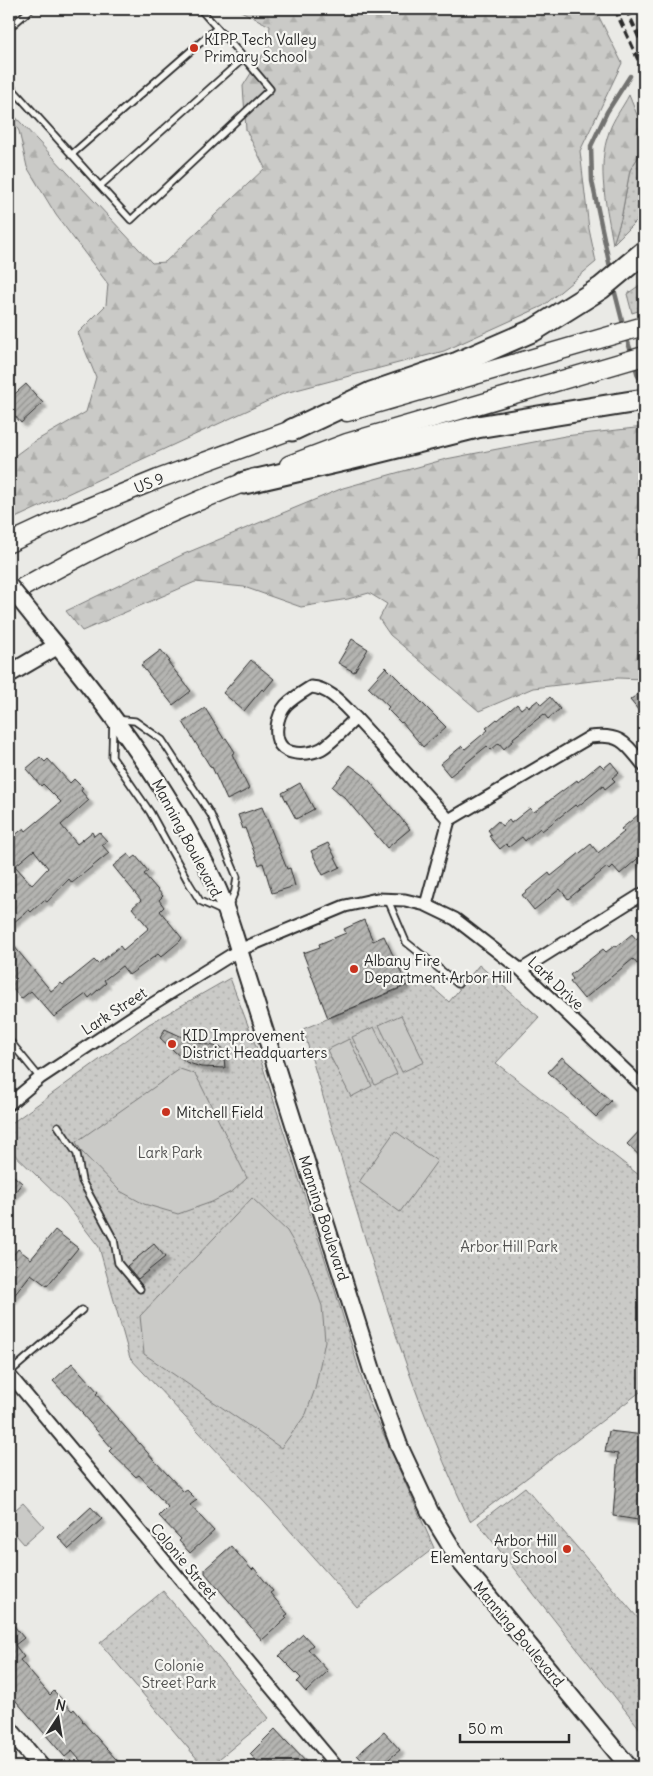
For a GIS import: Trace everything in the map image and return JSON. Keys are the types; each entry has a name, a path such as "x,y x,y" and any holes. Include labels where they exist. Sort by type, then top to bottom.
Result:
{"highway":[{"path":"292,430 371,393 458,363 534,330 601,288 644,252"},
{"path":"244,483 477,428 644,400"}],"main road":[{"name":"US 9","path":"12,545 34,531 167,475 292,430 373,404 644,326"},
{"path":"9,595 90,550 126,533 244,483 347,443 644,356"}],"street":[{"name":"Manning Boulevard","path":"9,586 113,719 159,782 217,887 239,950 377,1386 400,1448 430,1512 461,1563 629,1767"},
{"path":"9,674 57,646"},
{"path":"356,718 322,749 306,754 283,748 276,729 280,713 286,705 311,687 318,687 328,692 356,718 449,820"},
{"path":"426,905 449,820 590,736 604,735 625,742 644,766"},
{"path":"521,970 644,893"},
{"name":"Lark Drive","path":"239,950 345,906 377,899 405,900 426,905 455,919 521,970 644,1088"},
{"name":"Lark Street","path":"9,1102 40,1078 138,1013 239,950"},
{"name":"Colonie Street","path":"9,1373 337,1767"},
{"path":"9,1729 41,1767"}],"lane":[{"path":"9,28 31,9"},
{"path":"9,85 131,220 270,89 200,9"},
{"path":"72,155 217,28"},
{"path":"100,186 244,58"},
{"path":"113,719 135,721 162,740 211,815 237,877 235,891 226,913 200,901 150,812 112,757 113,719"},
{"path":"387,899 406,942 458,984"},
{"path":"9,1040 40,1078"},
{"path":"58,1126 77,1154 82,1181 114,1240 118,1263 140,1289"},
{"path":"9,1373 82,1310"}],"green space":[{"path":"237,9 595,9 622,63 580,151 589,229 596,262 543,306 444,351 285,393 9,521 9,460 32,443 86,412 96,377 78,333 106,305 108,284 56,215 27,167 19,131 9,115 9,110 152,263 165,262 265,168 246,130 243,86 268,46 270,26"},
{"path":"629,95 644,132 644,148 630,170 621,219 613,244 604,188 603,160 611,127"},
{"path":"644,148 644,213 613,244 621,219 630,170"},
{"path":"644,282 644,309 632,313 627,294"},
{"path":"644,427 644,679 618,678 533,688 479,711 390,635 379,619 387,604 369,593 348,599 301,607 244,587 195,582 82,631 66,611 184,554 343,488 446,459 565,436"},
{"name":"Arbor Hill Park","path":"479,965 539,1017 496,1063 644,1179 644,1389 470,1521 444,1462 398,1340 358,1216 303,1029 423,979 449,1002"},
{"name":"Lark Park","path":"230,978 257,1049 368,1399 434,1548 357,1607 279,1518 130,1358 99,1247 66,1204 9,1149 9,1125 149,1024"},
{"path":"401,1015 424,1062 402,1072 379,1025"},
{"path":"374,1027 397,1074 375,1085 352,1037"},
{"path":"349,1039 372,1086 351,1097 327,1050"},
{"name":"Mitchell Field","path":"180,1069 195,1074 247,1178 233,1191 212,1202 178,1214 144,1204 120,1191 82,1152 76,1142"},
{"path":"395,1131 437,1161 400,1212 359,1182"},
{"path":"252,1198 287,1231 308,1267 322,1306 325,1341 315,1389 306,1414 281,1448 144,1354 140,1316"},
{"path":"525,1487 644,1625 644,1734 478,1523"},
{"path":"23,1503 44,1526 24,1544 9,1527 9,1515"},
{"name":"Colonie Street Park","path":"163,1591 269,1718 209,1767 204,1767 100,1643"}],"building":[{"path":"26,384 43,403 21,423 9,409 9,399"},
{"path":"352,639 368,649 354,672 338,663"},
{"path":"161,650 191,691 173,705 141,665"},
{"path":"251,660 274,679 264,691 262,689 244,711 223,693"},
{"path":"386,667 446,727 423,747 402,722 387,709 389,707 368,687"},
{"path":"644,689 644,717 630,700"},
{"path":"550,697 560,709 548,719 544,714 513,738 514,740 504,749 499,743 491,750 487,746 450,776 440,764 462,746 465,749 488,730 486,728 517,704 521,709 527,704 529,707 538,700 541,705"},
{"path":"205,708 224,739 226,738 235,752 232,754 249,789 227,800 212,767 183,722"},
{"path":"40,757 45,762 48,759 70,783 74,779 83,788 81,791 89,800 61,825 77,844 92,832 94,836 99,832 107,841 102,845 109,853 72,883 69,879 47,902 44,900 31,912 29,910 9,926 9,840 24,828 26,831 61,802 43,784 41,786 26,769","holes":["34,850 48,868 32,885 15,866"]},
{"path":"611,762 619,772 612,778 615,781 605,789 603,786 577,807 575,805 542,831 540,828 525,841 522,837 509,847 506,844 500,849 489,836 492,835 488,830 498,821 502,826 509,820 511,823 530,808 534,812 577,780 578,782 600,764 604,768"},
{"path":"350,765 366,777 410,829 387,848 345,798 332,787"},
{"path":"300,783 314,809 296,819 282,793"},
{"path":"262,807 287,869 290,868 295,886 272,893 263,863 259,865 238,815"},
{"path":"644,810 644,853 620,874 613,866 609,870 607,867 568,899 560,889 534,910 522,895 549,873 551,876 591,844 598,853 624,832 621,829"},
{"path":"328,843 340,867 323,875 311,851"},
{"path":"128,854 132,859 136,856 148,871 144,874 163,896 159,900 164,907 160,911 182,938 180,941 161,957 158,954 129,975 122,966 104,980 106,983 89,998 86,994 54,1017 31,991 21,999 9,984 9,940 51,991 61,983 63,985 94,960 98,964 120,946 123,950 149,928 132,908 141,900 113,866"},
{"name":"Albany Fire Department Arbor Hill","path":"364,920 373,941 384,936 407,985 328,1018 303,953 320,947 319,944 346,933 344,929"},
{"path":"644,933 644,958 637,964 633,959 584,999 570,982 573,979 570,975 603,949 606,952 614,946 616,947 632,934 636,939"},
{"path":"165,1029 191,1041 223,1048 225,1068 201,1067 186,1062 160,1038"},
{"path":"562,1057 611,1101 596,1117 548,1072"},
{"path":"644,1126 644,1160 627,1144"},
{"path":"9,1172 22,1183 9,1200"},
{"path":"55,1230 78,1248 47,1286 31,1274 9,1302 9,1260 18,1249 31,1259"},
{"path":"154,1244 165,1257 138,1279 127,1266"},
{"path":"72,1363 98,1392 96,1394 154,1460 184,1492 187,1490 197,1500 190,1505 214,1531 190,1553 179,1541 181,1539 159,1516 168,1507 139,1475 136,1477 109,1451 112,1448 53,1381"},
{"path":"609,1431 644,1435 644,1521 613,1516 618,1454 605,1452"},
{"path":"91,1507 102,1519 69,1549 58,1537"},
{"path":"231,1546 252,1570 254,1568 273,1591 270,1593 288,1614 285,1616 287,1618 262,1640 205,1573 205,1569"},
{"path":"9,1620 24,1638 15,1645 24,1657 20,1660 50,1695 54,1691 72,1711 74,1709 82,1721 123,1767 86,1767 72,1751 65,1757 9,1693"},
{"path":"303,1634 313,1645 308,1649 328,1671 306,1692 297,1682 301,1678 279,1656"},
{"path":"275,1729 311,1767 262,1767 250,1754"},
{"path":"384,1732 400,1750 379,1767 368,1767 357,1755"}],"waterway":[{"path":"611,272 592,181 591,146 607,112 630,76"},
{"path":"613,285 624,328"},
{"path":"626,336 632,355"},
{"path":"634,362 638,376 644,384"}],"railway":[{"path":"615,9 644,72"},
{"path":"626,9 644,48"}],"place":[{"name":"KIPP Tech Valley Primary School","path":"194,48"},
{"name":"Albany Fire Department Arbor Hill","path":"354,969"},
{"name":"KID Improvement District Headquarters","path":"172,1044"},
{"name":"Mitchell Field","path":"166,1112"},
{"name":"Arbor Hill Elementary School","path":"567,1549"}]}
